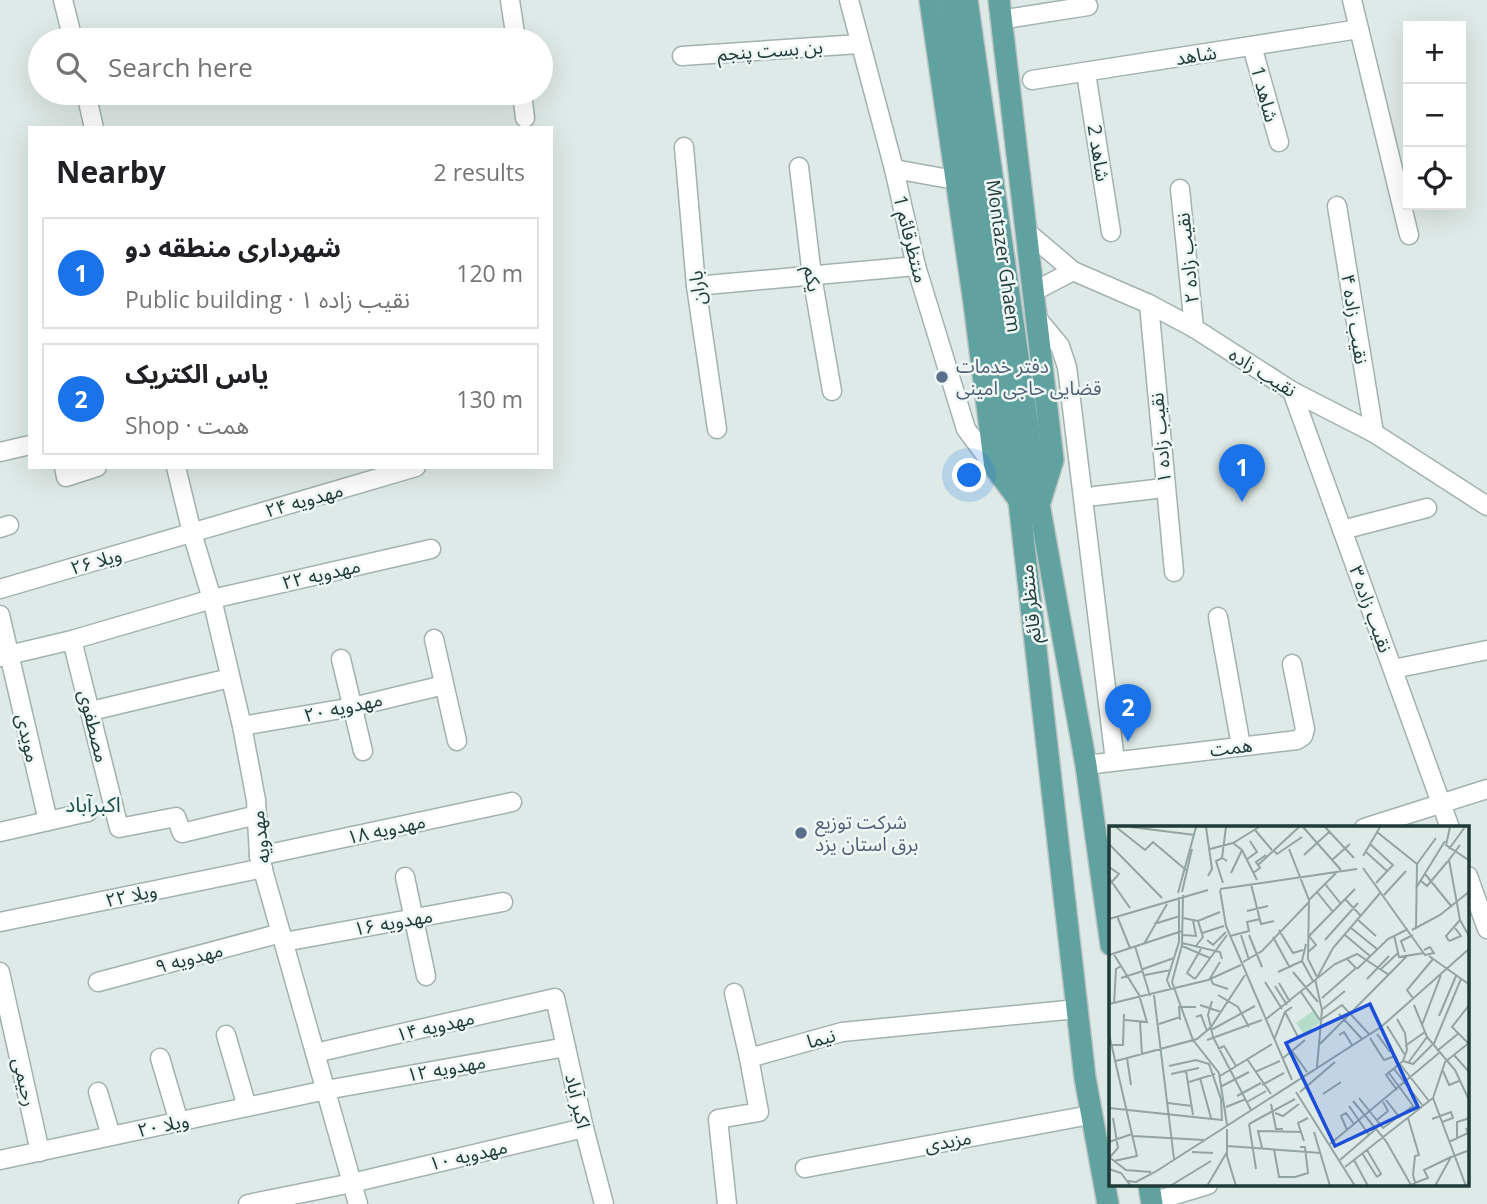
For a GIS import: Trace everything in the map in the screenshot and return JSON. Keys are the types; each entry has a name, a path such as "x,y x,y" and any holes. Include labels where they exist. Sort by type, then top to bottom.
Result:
{"main road":[{"name":"Montazer Ghaem","path":"950,1 975,50 1029,502"},
{"path":"950,1 955,180 995,468 1029,502 1053,460 999,10"},
{"name":"منتظر قائم","path":"950,1 1029,502 1086,765 1105,865 1108,912"},
{"name":"منتظر قائم","path":"1029,502 1077,1009 1090,1115 1108,1204"}],"street":[{"path":"63,0 70,28"},
{"path":"510,0 514,28"},
{"name":"منتظرقائم 1","path":"849,0 894,169 916,266 966,429 995,468"},
{"path":"1352,0 1409,235"},
{"path":"999,10 1088,6"},
{"name":"شاهد","path":"1032,80 1359,29"},
{"name":"بن بست پنجم","path":"681,56 859,44"},
{"name":"شاهد 1","path":"1252,46 1279,142"},
{"name":"شاهد 2","path":"1086,73 1111,232"},
{"path":"89,105 94,126"},
{"path":"523,105 525,118"},
{"name":"باران","path":"684,147 696,286 717,429"},
{"name":"یکم","path":"799,167 812,276 832,391"},
{"path":"894,169 955,180"},
{"name":"نقیب زاده ۲","path":"1180,188 1194,328"},
{"name":"نقیب زاده ۴","path":"1337,206 1374,433"},
{"name":"نقیب زاده","path":"1026,232 1073,271 1149,304 1194,328 1292,391 1374,433 1487,506"},
{"path":"696,286 916,266"},
{"path":"1033,292 1073,271"},
{"name":"نقیب زاده ۱","path":"1149,304 1164,488 1174,572"},
{"path":"1036,317 1060,346 1067,367 1115,761"},
{"name":"نقیب زاده ۳","path":"1292,391 1449,826"},
{"path":"0,452 28,445"},
{"path":"64,469 66,477 91,469"},
{"name":"مهدویه","path":"176,469 212,599 242,726 257,815 261,862 358,1204"},
{"name":"مهدویه ۲۴","path":"192,533 409,469"},
{"path":"1095,496 1164,488"},
{"path":"1342,530 1427,508"},
{"name":"ویلا ۲۶","path":"0,589 192,533"},
{"name":"مهدویه ۲۲","path":"212,599 431,549"},
{"path":"4,656 72,640 212,599"},
{"name":"مویدی","path":"0,615 4,656 47,821"},
{"path":"1218,617 1241,746"},
{"path":"434,639 457,741"},
{"name":"مصطفوی","path":"72,640 119,828 176,817 182,833 257,815"},
{"path":"1392,669 1487,650"},
{"path":"341,659 363,751"},
{"name":"همت","path":"1086,765 1297,740 1303,736 1305,729 1292,664"},
{"path":"91,711 230,678"},
{"name":"مهدویه ۲۰","path":"242,726 353,707 444,685"},
{"path":"1370,826 1487,789"},
{"name":"مهدویه ۱۸","path":"261,862 512,802"},
{"path":"0,832 88,812"},
{"name":"ویلا ۲۲","path":"0,922 261,862"},
{"path":"405,877 426,976"},
{"path":"1470,883 1481,923"},
{"name":"مهدویه ۱۶","path":"282,938 414,919 503,902"},
{"name":"مهدویه ۹","path":"97,982 282,938"},
{"name":"رحیمی","path":"0,972 40,1152"},
{"path":"727,1204 718,1119 759,1112 750,1058 733,993"},
{"name":"مهدویه ۱۴","path":"315,1053 555,998"},
{"name":"اکبر آباد","path":"555,998 604,1204"},
{"name":"نیما","path":"750,1058 842,1032 1077,1009"},
{"path":"226,1035 247,1107"},
{"name":"مهدویه ۱۲","path":"326,1090 566,1047"},
{"path":"160,1058 179,1122"},
{"name":"ویلا ۲۰","path":"0,1160 326,1090"},
{"path":"98,1092 111,1136"},
{"name":"مزیدی","path":"805,1168 1090,1115"},
{"name":"مهدویه ۱۰","path":"248,1204 352,1183 584,1128"},
{"path":"1151,1197 1203,1186"}],"place":[{"name":"دفتر خدمات قضایی حاجی امینی","path":"942,377"},
{"name":"شهرداری منطقه دو","path":"1242,502"},
{"name":"یاس الکتریک","path":"1128,742"},
{"name":"شرکت توزیع برق استان یزد","path":"801,833"}],"district":[{"name":"اکبرآباد","path":"93,805"}]}
